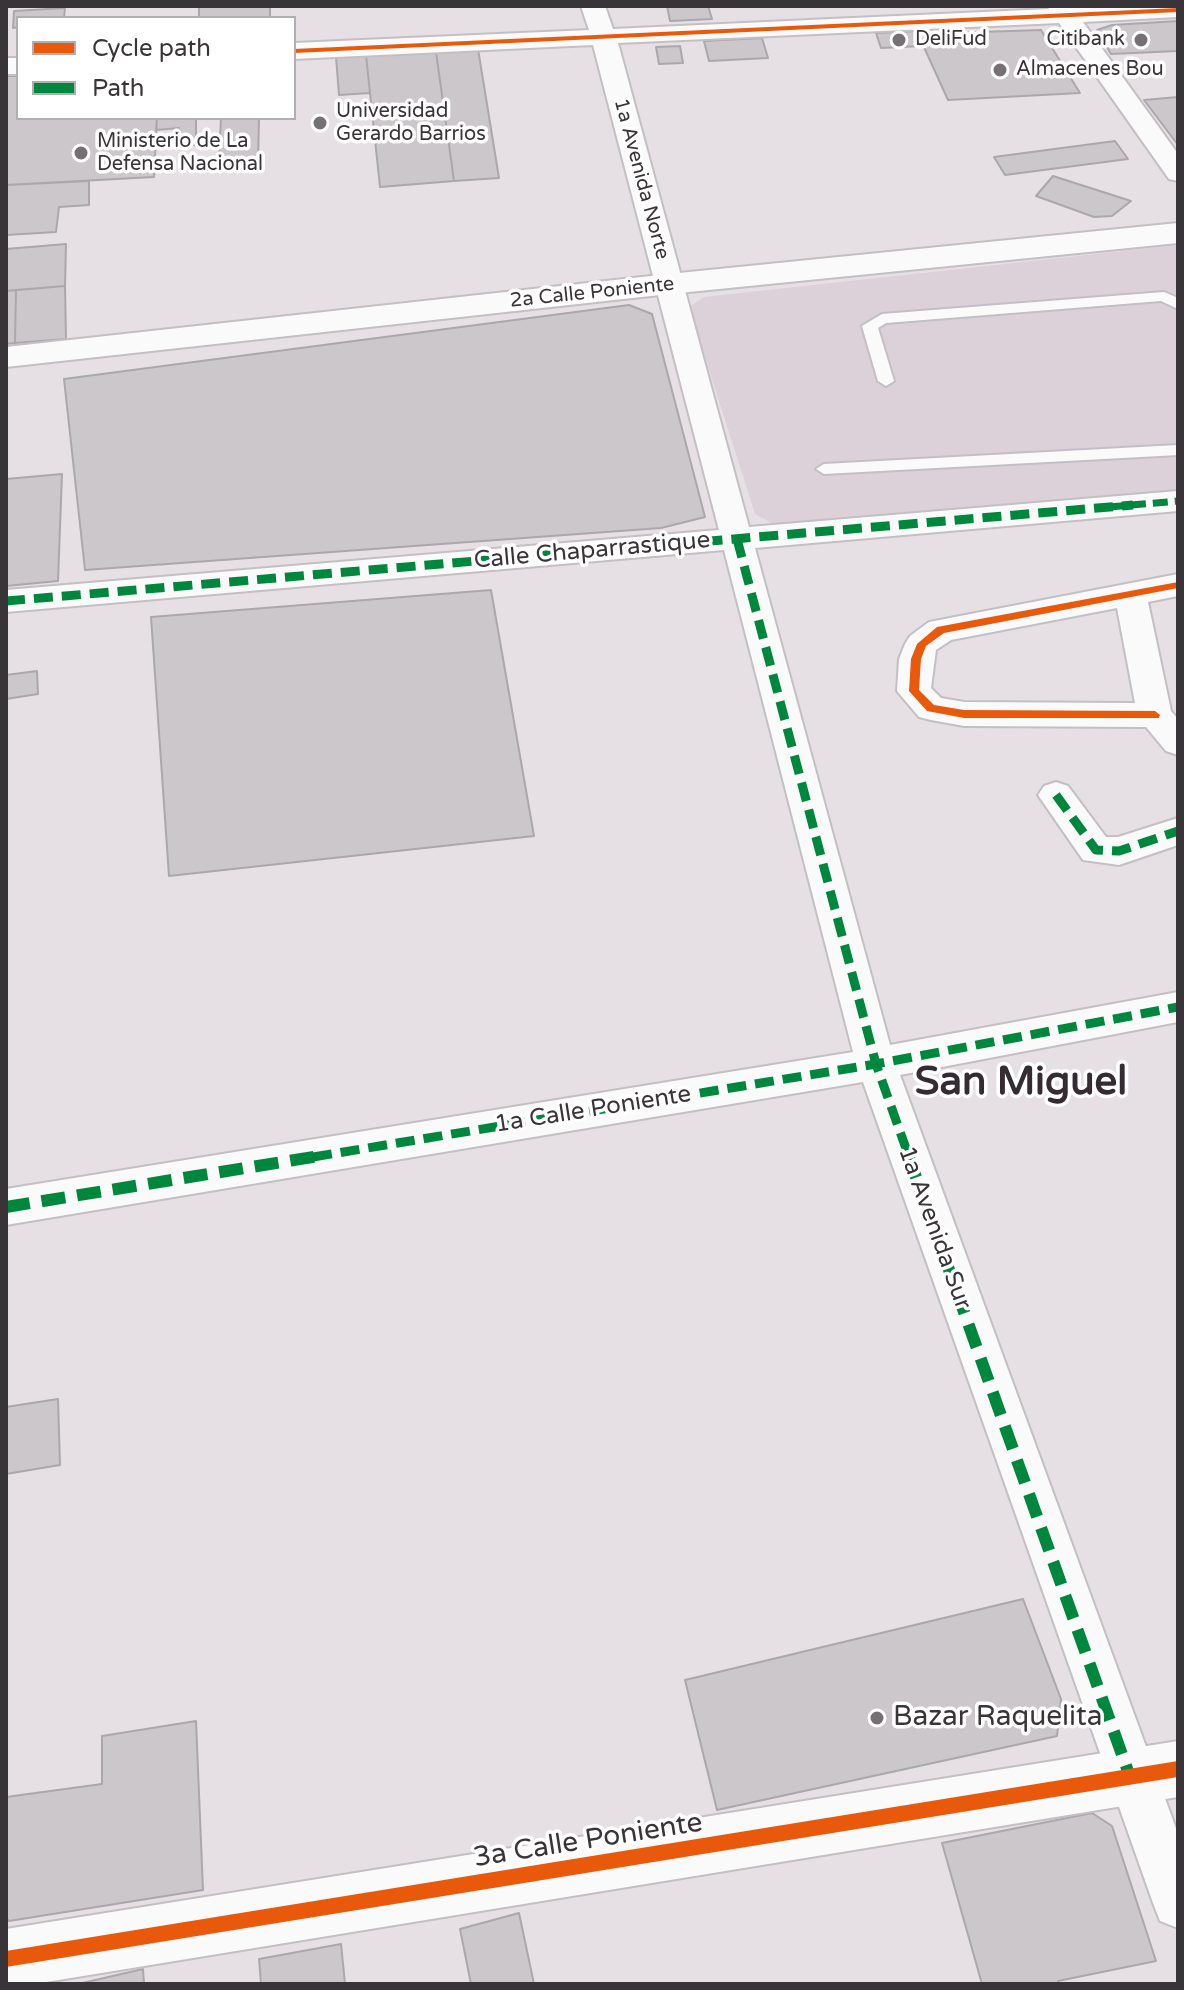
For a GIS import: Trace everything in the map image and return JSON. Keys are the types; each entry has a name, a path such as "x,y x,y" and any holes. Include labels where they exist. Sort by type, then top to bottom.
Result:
{"main road":[{"name":"2a Calle Poniente","path":"6,357 669,284 1178,233"},
{"name":"3a Calle Poniente","path":"6,1959 1154,1773"}],"street":[{"name":"1a Avenida Norte","path":"593,6 737,539"},
{"path":"296,51 1063,11 1178,10"},
{"path":"1063,11 1178,173"},
{"name":"Calle Chaparrastique","path":"6,601 1178,501"},
{"name":"1a Avenida Sur","path":"737,539 876,1064 1154,1773 1178,1903"},
{"path":"1155,715 964,714 931,708 914,691 916,659 922,644 941,630 1178,585"},
{"path":"1130,594 1155,715 1178,742"},
{"path":"1056,795 1096,850 1119,851 1178,831"},
{"name":"1a Calle Poniente","path":"6,1207 876,1064 1178,1007"}],"lane":[{"path":"886,381 870,326 882,319 1164,296 1178,304"},
{"path":"824,469 1178,450"}],"shaded area":[{"path":"1178,245 1178,491 777,526 755,514 689,307 704,297"}],"building":[{"path":"199,6 270,6 270,16 199,16"},
{"path":"667,6 708,6 712,19 670,21"},
{"path":"65,8 64,16 16,16 16,27 13,28 14,11"},
{"name":"Citibank","path":"1178,21 1178,51 1111,54 1097,30 1112,25"},
{"name":"Almacenes Bou","path":"1041,30 1080,93 948,100 918,34"},
{"name":"DeliFud","path":"917,31 923,46 881,48 876,33"},
{"path":"762,38 768,58 709,61 704,41"},
{"path":"680,46 683,63 659,64 656,47"},
{"path":"478,49 499,178 454,181 436,52"},
{"path":"436,52 454,181 380,187 366,55"},
{"path":"366,55 370,93 339,95 336,57"},
{"name":"Ministerio de La Defensa Nacional","path":"6,76 16,76 16,120 157,120 154,177 6,185"},
{"path":"1178,97 1178,145 1144,100"},
{"path":"157,120 196,120 196,145 179,146 179,128 156,130"},
{"path":"221,120 259,120 258,166 236,167 236,160 219,161"},
{"path":"1115,141 1128,159 1005,175 994,157"},
{"path":"1053,176 1131,201 1112,216 1094,217 1036,196"},
{"path":"89,181 89,205 59,207 56,232 6,235 6,185"},
{"path":"66,244 65,286 6,291 6,249"},
{"path":"65,286 66,339 15,343 16,290"},
{"path":"16,290 15,343 6,344 6,291"},
{"path":"629,305 652,314 705,517 661,528 85,570 64,379"},
{"path":"62,474 58,581 6,586 6,479"},
{"path":"491,590 534,836 169,876 151,617"},
{"path":"37,671 38,694 6,699 6,675"},
{"path":"58,1399 60,1465 6,1474 6,1407"},
{"name":"Bazar Raquelita","path":"1023,1599 1061,1699 1057,1736 717,1810 685,1680"},
{"path":"196,1721 203,1890 9,1921 6,1918 6,1797 102,1784 102,1736"},
{"path":"1092,1813 1112,1826 1156,1961 1058,1981 1058,1984 982,1984 942,1843"},
{"path":"519,1913 534,1984 471,1984 460,1929"},
{"path":"341,1944 345,1984 261,1984 259,1959"},
{"path":"143,1969 144,1984 78,1984"}],"marked path":[{"path":"6,601 1178,501"},
{"path":"737,539 876,1064 1130,1777"},
{"path":"1056,795 1096,850 1119,851 1178,831"},
{"path":"6,1207 876,1064 1178,1007"}],"cycle path":[{"path":"296,51 1178,10"},
{"path":"1155,715 964,714 931,708 914,691 916,659 922,644 941,630 1178,585"},
{"path":"6,1959 1178,1769"}],"place":[{"name":"DeliFud","path":"899,40"},
{"name":"Citibank","path":"1141,40"},
{"name":"Almacenes Bou","path":"1000,70"},
{"name":"Universidad Gerardo Barrios","path":"320,123"},
{"name":"Ministerio de La Defensa Nacional","path":"81,153"},
{"name":"Bazar Raquelita","path":"877,1718"}],"district":[{"name":"San Miguel","path":"1021,1083"}]}
